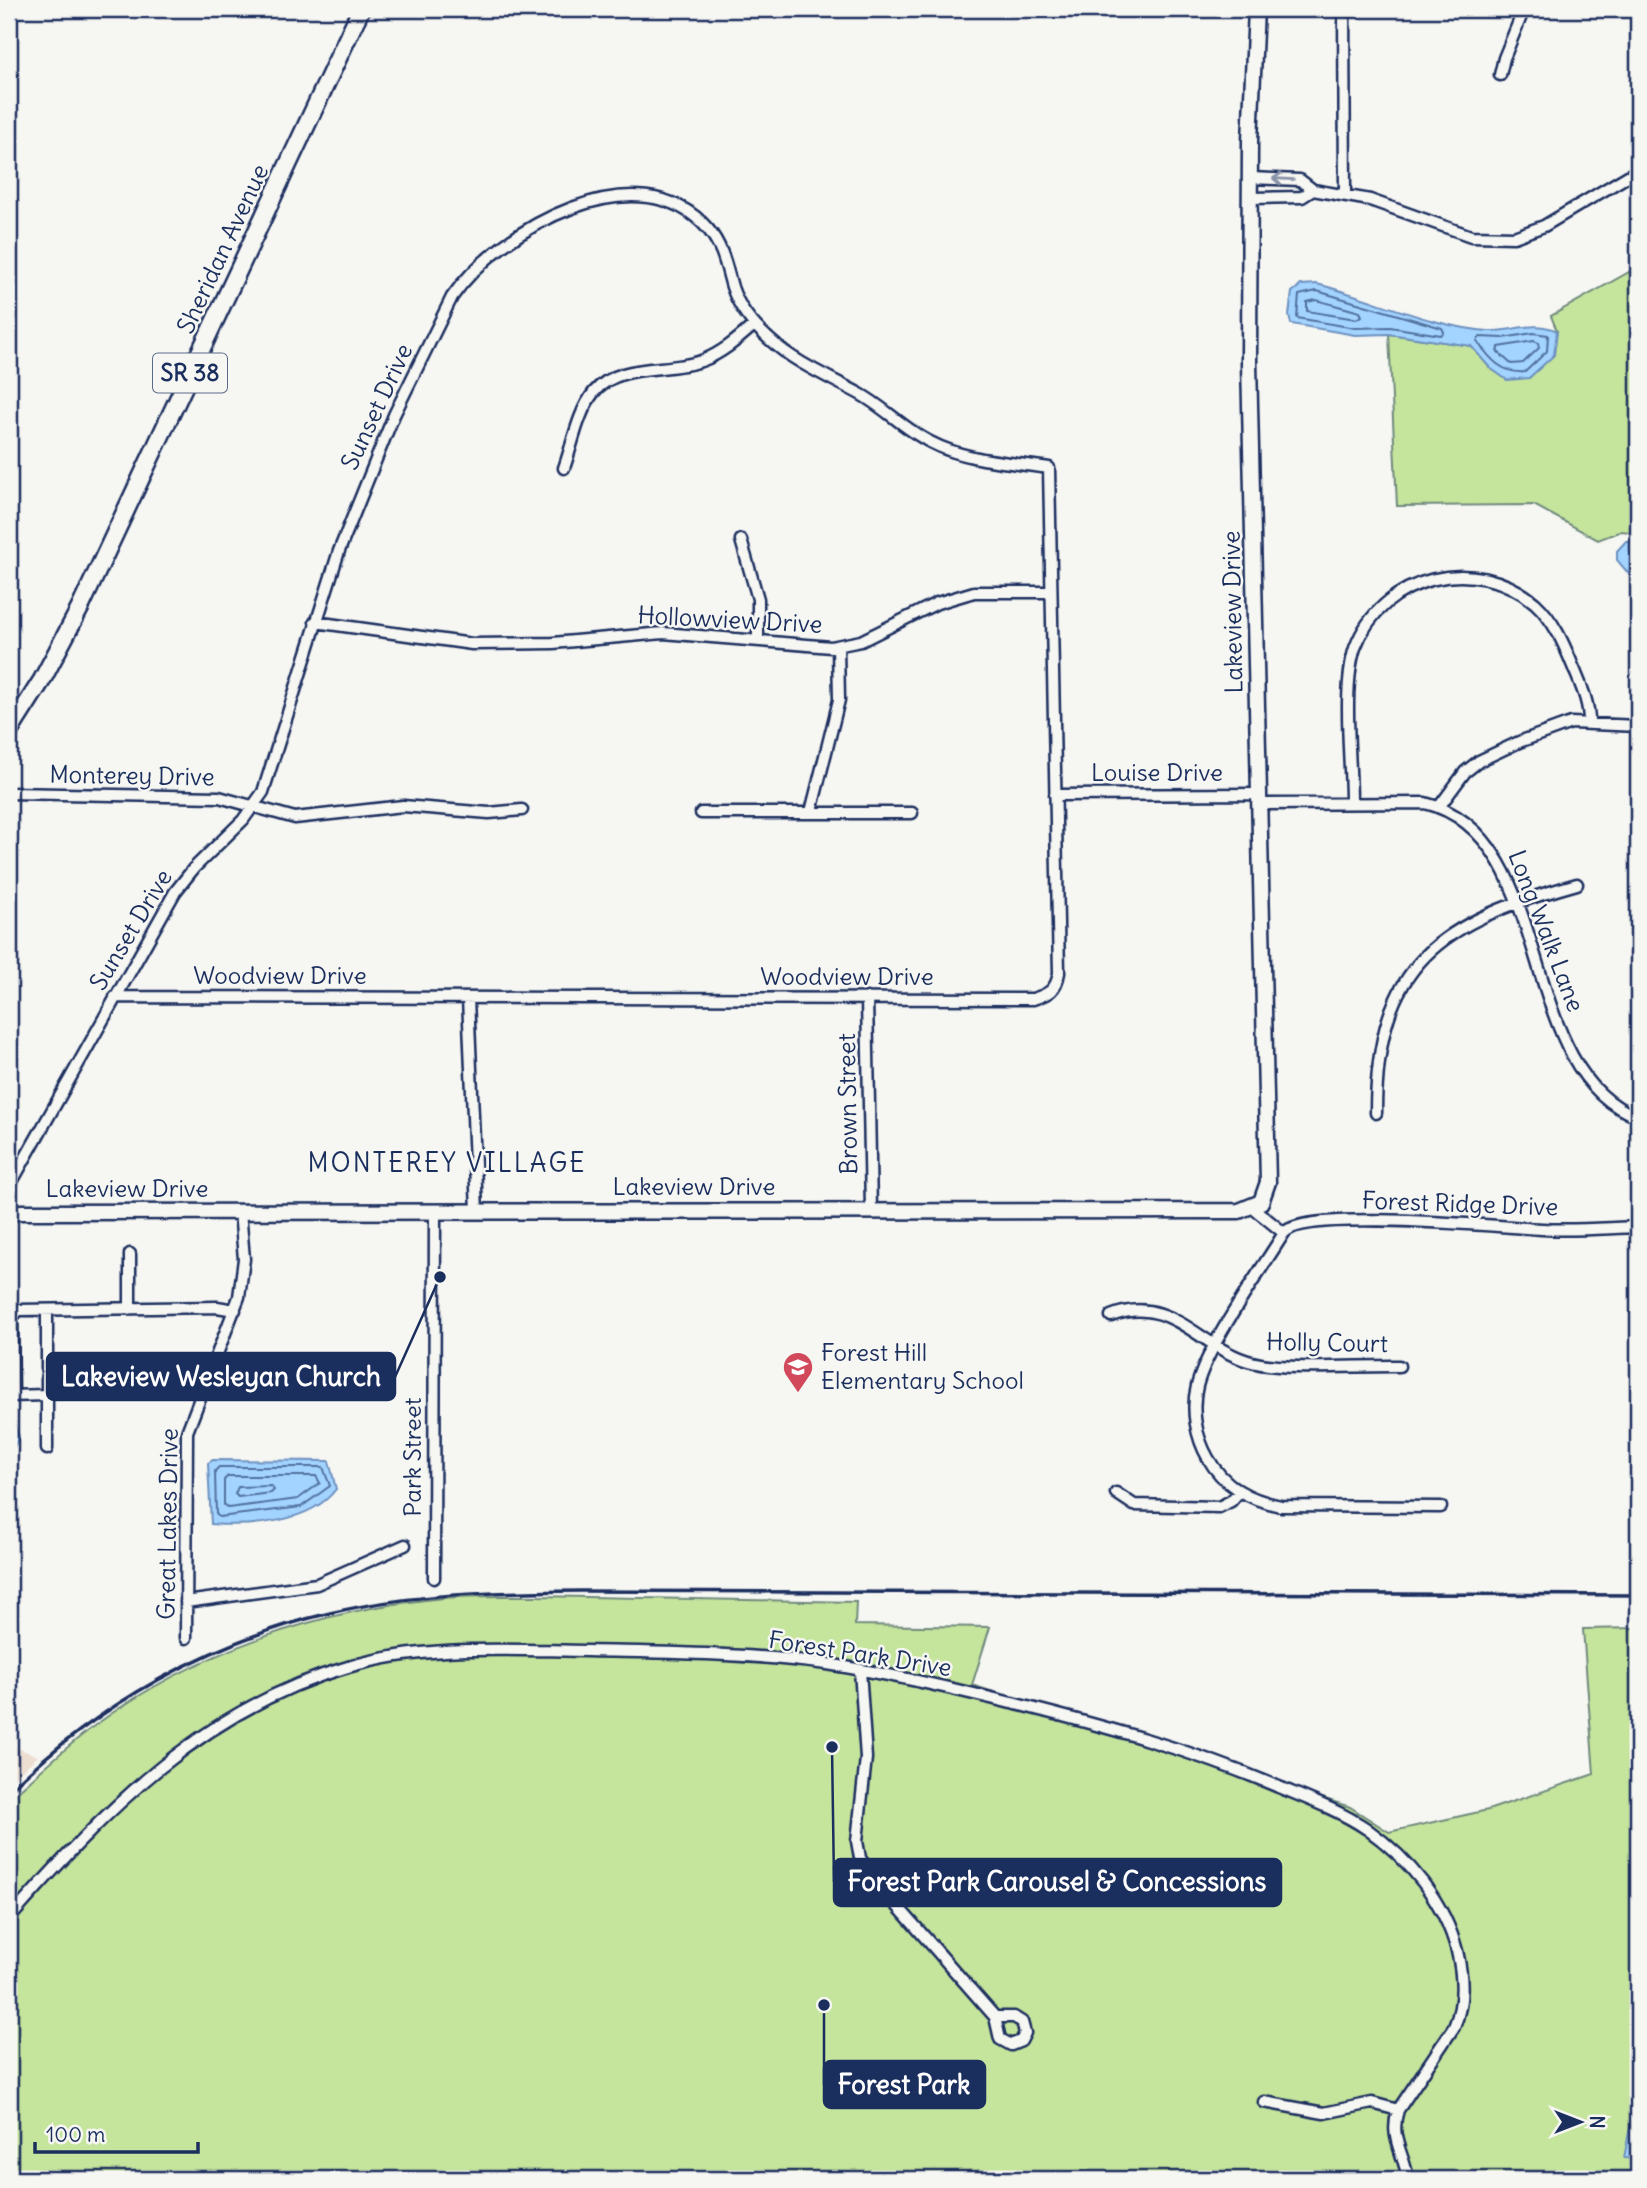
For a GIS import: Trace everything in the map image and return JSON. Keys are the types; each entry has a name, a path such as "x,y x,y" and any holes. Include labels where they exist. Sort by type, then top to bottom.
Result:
{"main road":[{"name":"Sheridan Avenue","path":"9,732 42,681 80,608 361,9"}],"street":[{"name":"Lakeview Drive","path":"9,1212 1239,1211 1253,1208 1261,1202 1268,1182 1249,362 1250,178 1255,9"},
{"path":"1344,9 1345,194"},
{"path":"1500,75 1524,9"},
{"path":"1250,178 1300,180 1313,190 1345,194 1471,236 1498,238 1528,234 1638,170"},
{"path":"1250,198 1302,197 1313,190"},
{"name":"Sunset Drive","path":"9,1187 175,892 194,868 254,807 269,776 315,622 362,489 444,311 463,281 522,230 568,208 600,202 641,198 670,203 696,217 714,237 725,258 738,301 754,325 789,355 863,395 929,442 977,457 1049,468"},
{"path":"564,468 588,401 601,385 627,372 683,367 716,355 754,325"},
{"name":"Woodview Drive","path":"115,997 1033,999 1053,990 1059,973 1049,468"},
{"path":"741,540 758,599 758,641"},
{"path":"1352,802 1349,677 1356,646 1381,608 1401,592 1424,581 1450,576 1487,579 1534,603 1552,623 1567,652 1588,704 1589,722"},
{"name":"Hollowview Drive","path":"315,622 472,644 553,642 663,633 838,646 873,636 937,603 965,594 1051,592"},
{"path":"811,812 839,700 838,646"},
{"path":"1439,807 1453,785 1479,761 1553,728 1589,722 1638,726"},
{"name":"Monterey Drive","path":"9,793 219,797 279,815 310,818 403,806 489,813 522,810"},
{"name":"Louise Drive","path":"1055,794 1260,799"},
{"name":"Long Walk Lane","path":"1260,799 1410,801 1439,807 1486,840 1516,901 1576,1063 1597,1094 1610,1104 1638,1117"},
{"path":"701,813 912,813"},
{"path":"1376,1113 1376,1081 1383,1028 1393,1000 1408,976 1444,937 1466,923 1516,901 1577,884"},
{"path":"468,998 477,1210"},
{"name":"Brown Street","path":"867,998 871,1210"},
{"path":"1253,1208 1284,1233 1216,1345 1197,1386 1194,1404 1196,1425 1211,1463 1239,1492 1281,1506 1441,1507"},
{"name":"Park Street","path":"434,1578 435,1210"},
{"name":"Great Lakes Drive","path":"186,1638 187,1432 235,1310 244,1259 240,1211"},
{"name":"Forest Ridge Drive","path":"1284,1233 1294,1224 1360,1221 1543,1229 1638,1227"},
{"path":"130,1254 130,1309"},
{"path":"47,1395 11,1396 14,1312 217,1307 235,1310"},
{"path":"47,1310 47,1449"},
{"name":"Holly Court","path":"1111,1316 1125,1311 1149,1310 1177,1321 1244,1360 1269,1365 1399,1366"},
{"path":"207,1378 228,1387 330,1388"},
{"path":"1116,1493 1134,1505 1219,1507 1231,1501 1239,1492"},
{"path":"186,1602 317,1584 405,1545"},
{"name":"Forest Park Drive","path":"9,1919 132,1791 184,1747 283,1690 350,1666 410,1654 495,1650 682,1654 825,1664 954,1689 1165,1744 1238,1770 1351,1819 1387,1845 1408,1864 1432,1896 1454,1940 1461,1973 1460,2015 1398,2109"},
{"path":"860,1670 866,1758 857,1841 860,1858 872,1877 995,2017"},
{"path":"1264,2102 1324,2113 1372,2103 1398,2109 1394,2134 1408,2179"}],"shaded area":[{"path":"9,1745 38,1756 9,1782"}],"green space":[{"path":"1638,267 1638,533 1621,531 1598,540 1534,505 1397,506 1389,334 1472,346 1490,368 1557,331 1551,316"},
{"path":"467,1596 856,1602 855,1625 990,1627 972,1685 1350,1807 1389,1832 1488,1810 1594,1774 1583,1629 1638,1628 1638,2179 9,2179 9,1799 83,1734 133,1700 173,1676 260,1638 351,1612 397,1604"}],"water":[{"path":"1317,284 1445,324 1488,331 1531,326 1548,328 1557,331 1554,355 1529,378 1507,380 1490,368 1471,346 1389,334 1355,335 1291,324 1289,315 1292,292 1301,285"},
{"path":"1626,541 1638,541 1638,585 1617,560 1617,551"},
{"path":"12,1417 19,1437 14,1447 9,1448 9,1420"},
{"path":"213,1460 329,1461 336,1489 325,1500 296,1516 243,1525 211,1524 208,1463"},
{"path":"1638,2086 1638,2159 1624,2158"}],"railway":[{"path":"9,1791 79,1731 118,1704 199,1659 285,1625 393,1601 487,1593 582,1591 1638,1595"}],"place":[{"name":"Lakeview Wesleyan Church","path":"440,1277"},
{"name":"Forest Hill Elementary School","path":"798,1394"},
{"name":"Forest Park Carousel & Concessions","path":"832,1747"},
{"name":"Forest Park","path":"824,2005"}],"district":[{"name":"MONTEREY VILLAGE","path":"447,1163"}]}
